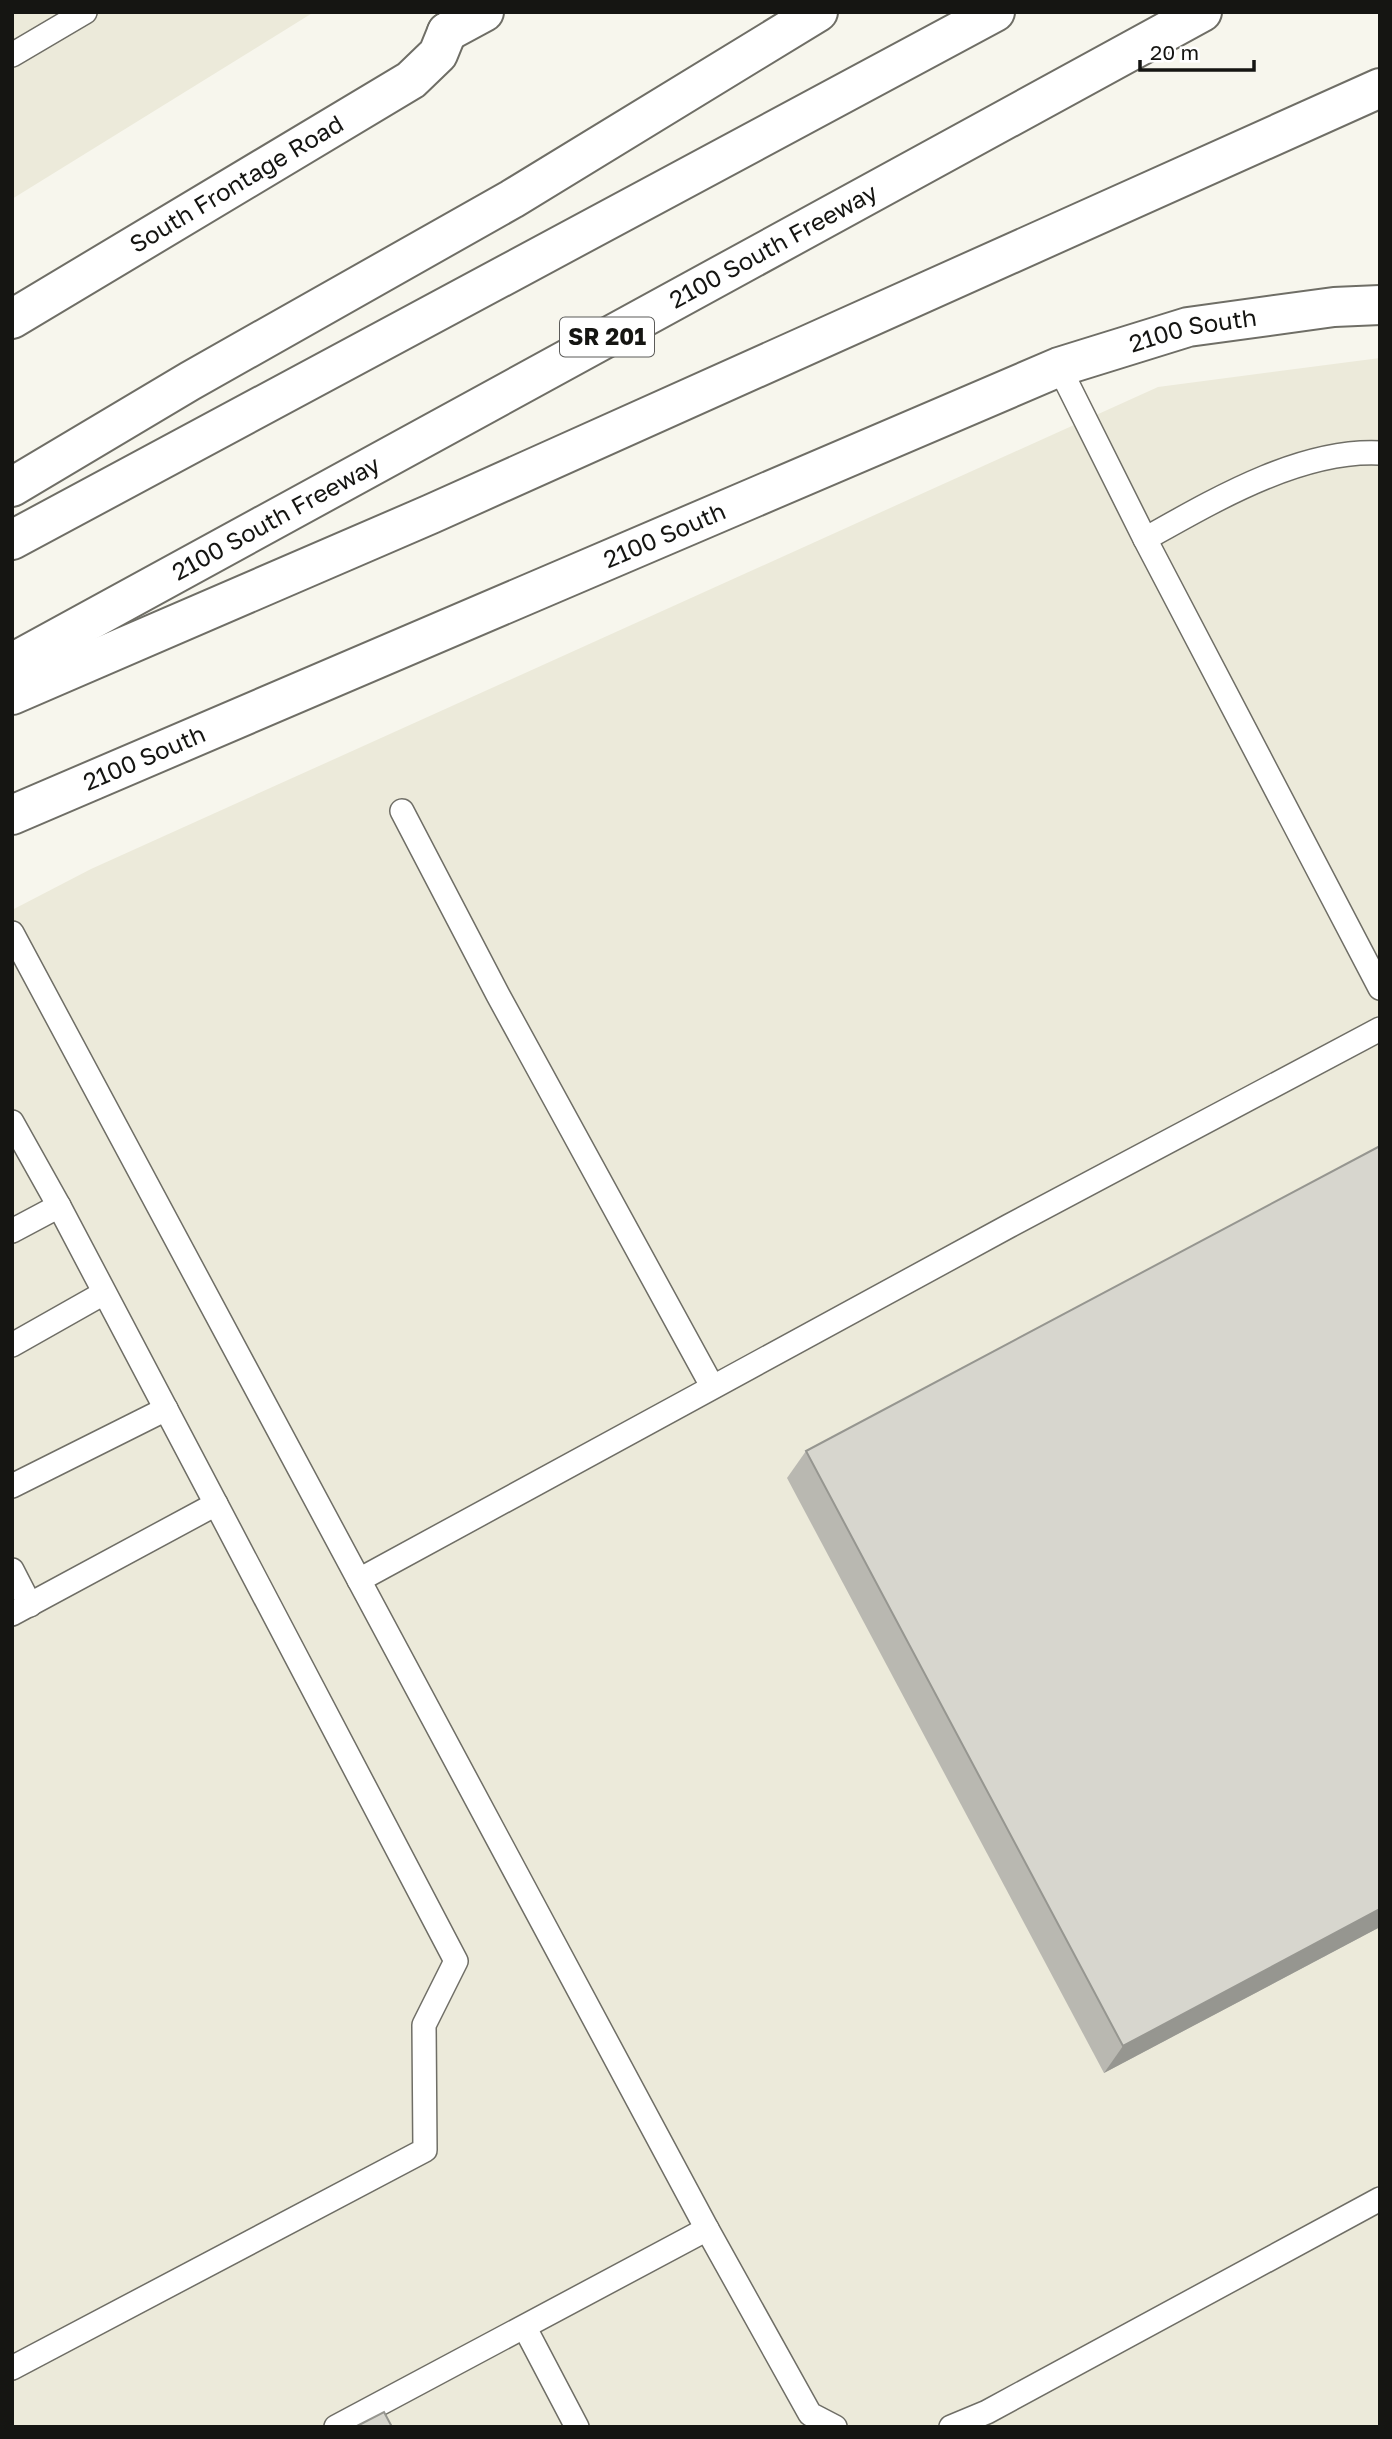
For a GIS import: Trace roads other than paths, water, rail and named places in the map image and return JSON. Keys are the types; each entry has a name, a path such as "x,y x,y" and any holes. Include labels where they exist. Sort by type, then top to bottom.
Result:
{"main road":[{"path":"444,22 484,12"},
{"path":"12,487 190,381 512,199 818,12"},
{"path":"12,540 995,12"},
{"name":"2100 South Freeway","path":"12,663 1202,12"},
{"name":"South Frontage Road","path":"12,319 411,80 438,54 444,22"},
{"path":"12,695 431,514 1380,88"},
{"name":"2100 South","path":"12,815 1059,367 1188,327 1334,307 1380,305"}],"lane":[{"path":"12,55 85,12"},
{"path":"1059,367 1145,539 1380,988"},
{"path":"1145,539 1241,486 1350,452 1380,453"},
{"path":"402,811 498,995 712,1386"},
{"path":"12,933 707,2228 810,2414 835,2427"},
{"path":"359,1580 712,1386 1380,1029"},
{"path":"12,1122 59,1206 456,1961 424,2025 425,2150 12,2368"},
{"path":"12,1231 59,1206"},
{"path":"12,1345 104,1293"},
{"path":"12,1486 166,1409"},
{"path":"12,1570 21,1610 216,1504"},
{"path":"951,2427 987,2412 1380,2199"},
{"path":"336,2427 707,2228"},
{"path":"525,2328 577,2427"}]}
